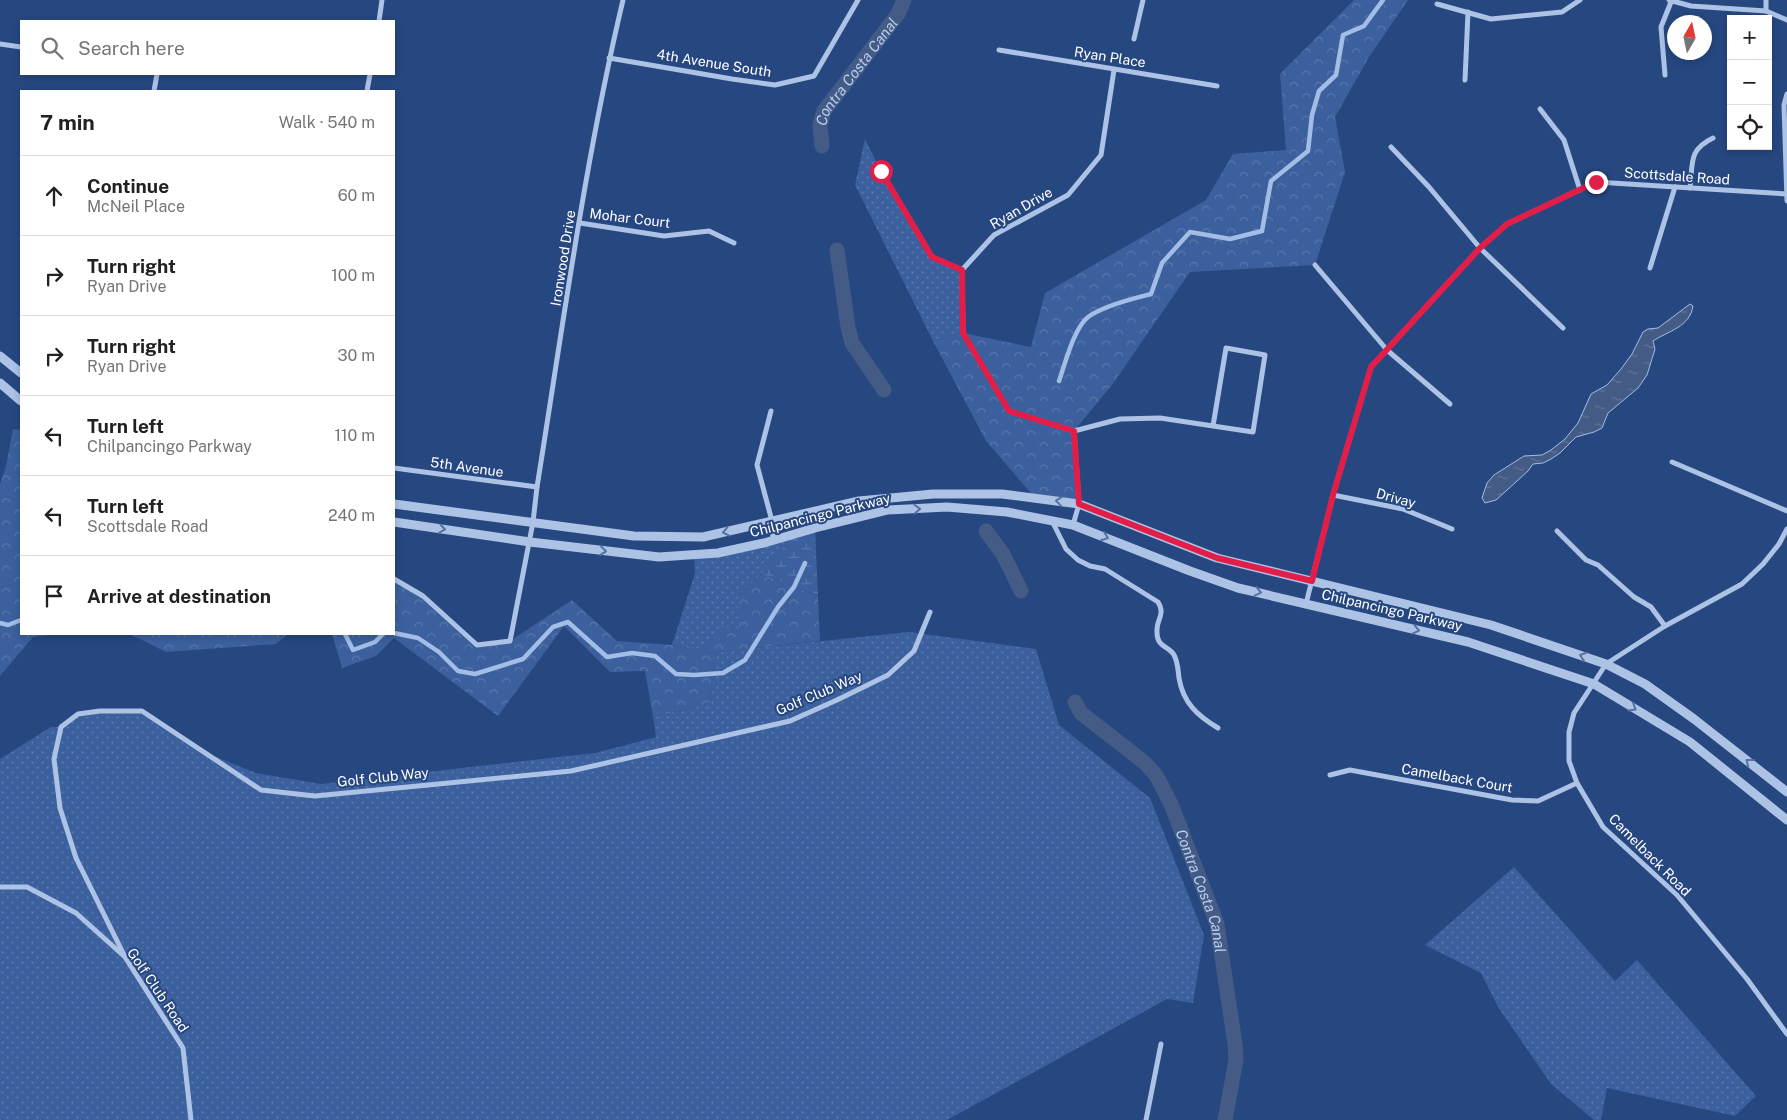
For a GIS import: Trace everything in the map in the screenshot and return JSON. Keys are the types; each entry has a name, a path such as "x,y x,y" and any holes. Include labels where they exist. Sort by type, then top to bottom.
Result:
{"street":[{"path":"378,20 382,0"},
{"name":"Ironwood Drive","path":"395,581 423,596 477,645 510,641 530,542 537,487 580,223 609,58 623,0"},
{"name":"4th Avenue South","path":"609,58 732,80 775,85 814,76 858,0"},
{"path":"1134,39 1143,0"},
{"path":"1437,4 1491,19 1562,12 1580,0"},
{"path":"1766,0 1766,11"},
{"path":"1665,74 1661,27 1670,1 1691,6 1766,11 1787,20"},
{"path":"1465,80 1468,12"},
{"path":"0,46 20,47"},
{"name":"Ryan Place","path":"999,50 1217,86"},
{"name":"Ryan Drive","path":"962,270 994,235 1068,194 1101,155 1114,70"},
{"path":"154,90 157,75"},
{"path":"367,90 370,75"},
{"path":"1787,94 1784,105 1787,201"},
{"path":"1540,109 1564,140 1580,190"},
{"path":"1690,188 1694,153 1701,144 1713,138"},
{"path":"1391,148 1429,187 1480,248 1563,328"},
{"path":"881,171 932,257 962,270 963,333 1009,411 1074,431 1120,419 1160,418 1213,426 1253,432 1265,355 1226,348 1213,426"},
{"name":"Scottsdale Road","path":"1306,604 1333,495 1371,367 1480,248 1507,224 1596,182 1787,194"},
{"path":"1650,268 1675,187"},
{"name":"Mohar Court","path":"580,223 664,236 710,231 734,243"},
{"path":"1315,265 1387,350 1450,404"},
{"path":"0,356 20,372"},
{"path":"0,383 20,400"},
{"path":"771,411 757,466 772,521 773,540"},
{"path":"1074,431 1079,504 1074,525"},
{"path":"1672,462 1787,511"},
{"name":"5th Avenue","path":"395,468 537,487"},
{"name":"Chilpancingo Parkway","path":"395,504 634,536 703,537 859,501 933,494 1002,494 1079,504 1217,558 1491,625 1606,664 1645,684 1694,719 1787,792"},
{"name":"Drivay","path":"1333,495 1403,509 1452,529"},
{"name":"Chilpancingo Parkway","path":"395,522 530,542 659,557 718,553 888,510 947,507 1007,512 1074,525 1238,588 1468,642 1594,684 1690,742 1787,820"},
{"path":"1052,521 1066,549 1078,560 1090,566 1105,569 1158,602 1162,608 1157,631 1159,641 1176,658 1180,687 1189,706 1202,718 1218,728"},
{"name":"Camelback Road","path":"1787,529 1779,544 1763,564 1742,584 1665,626 1606,664 1574,713 1569,732 1569,761 1577,783 1603,827 1677,895 1747,979 1787,1034"},
{"path":"1557,531 1586,560 1598,564 1634,597 1651,607 1665,626"},
{"name":"Golf Club Way","path":"125,957 76,858 60,808 54,759 61,727 78,714 100,711 142,711 260,790 315,796 571,771 790,721 888,675 914,651 930,612"},
{"name":"Camelback Court","path":"1330,775 1350,770 1512,800 1529,801 1538,801 1577,783"},
{"name":"Golf Club Road","path":"0,887 28,888 76,913 125,957 183,1048 190,1120"},
{"path":"1146,1120 1161,1044"}],"green space":[{"path":"1354,0 1408,0 1369,57 1335,117 1345,172 1315,265 1190,272 1112,385 1074,431 1079,504 1035,498 986,441 933,341 963,333 1031,347 1045,293 1206,200 1233,154 1286,150 1280,74"},
{"path":"865,139 881,171 932,257 962,270 963,333 933,341 855,185"},
{"path":"13,429 20,430 20,635 50,635 33,637 0,676 0,484 6,466"},
{"path":"815,528 818,596 762,574 794,534"},
{"path":"794,534 762,574 738,596 739,634 700,650 672,645 695,573 694,555"},
{"path":"762,574 818,596 820,641 716,652 710,703 653,717 645,671 610,672 564,626 498,716 394,638 376,656 342,668 332,635 395,635 395,580 423,596 477,645 510,641 572,600 617,641 672,645 700,650 722,625 738,633 738,596"},
{"path":"909,632 1036,649 1059,725 1150,798 1204,935 1193,1003 1167,999 947,1120 0,1120 0,759 51,727 61,727 78,714 142,711 204,752 256,773 321,784 595,753 656,737 653,717 710,703 716,652"},
{"path":"132,635 287,635 276,644 166,652"},
{"path":"1514,867 1615,981 1637,960 1756,1096 1735,1116 1607,1088 1601,1120 1594,1120 1551,1084 1498,1007 1481,973 1425,945"}],"water":[{"path":"1690,304 1693,306 1691,313 1683,324 1653,341 1655,349 1647,375 1638,388 1608,413 1602,428 1576,437 1551,459 1543,463 1533,464 1528,471 1496,500 1485,503 1482,498 1487,483 1494,475 1524,456 1542,455 1565,439 1578,423 1591,394 1607,385 1621,369 1632,354 1643,332 1648,329 1658,328"}],"waterway":[{"name":"Contra Costa Canal","path":"822,146 820,125 824,111 898,14 904,0"},
{"path":"1059,381 1070,347 1083,322 1102,309 1151,294 1162,263 1190,232 1230,239 1262,231 1271,181 1308,151 1312,115 1319,91 1336,75 1343,35 1364,26 1383,0"},
{"name":"Contra Costa Canal","path":"837,250 852,343 884,390"},
{"name":"Contra Costa Canal","path":"986,531 1003,554 1021,591"},
{"path":"395,633 418,638 439,652 458,671 475,674 523,659 553,627 568,622 607,657 632,653 655,656 676,674 723,673 745,660 778,607 794,587 805,563"},
{"path":"0,623 8,625 20,620"},
{"path":"346,635 353,650 375,642 382,635"},
{"name":"Contra Costa Canal","path":"1075,702 1081,713 1145,763 1156,775 1171,804 1217,924 1236,1060 1225,1120"}],"route":[{"path":"881,171 932,257 962,270 963,333 1009,411 1074,431 1079,504 1217,558 1312,581 1333,495 1371,367 1480,248 1507,224 1596,182"}]}
